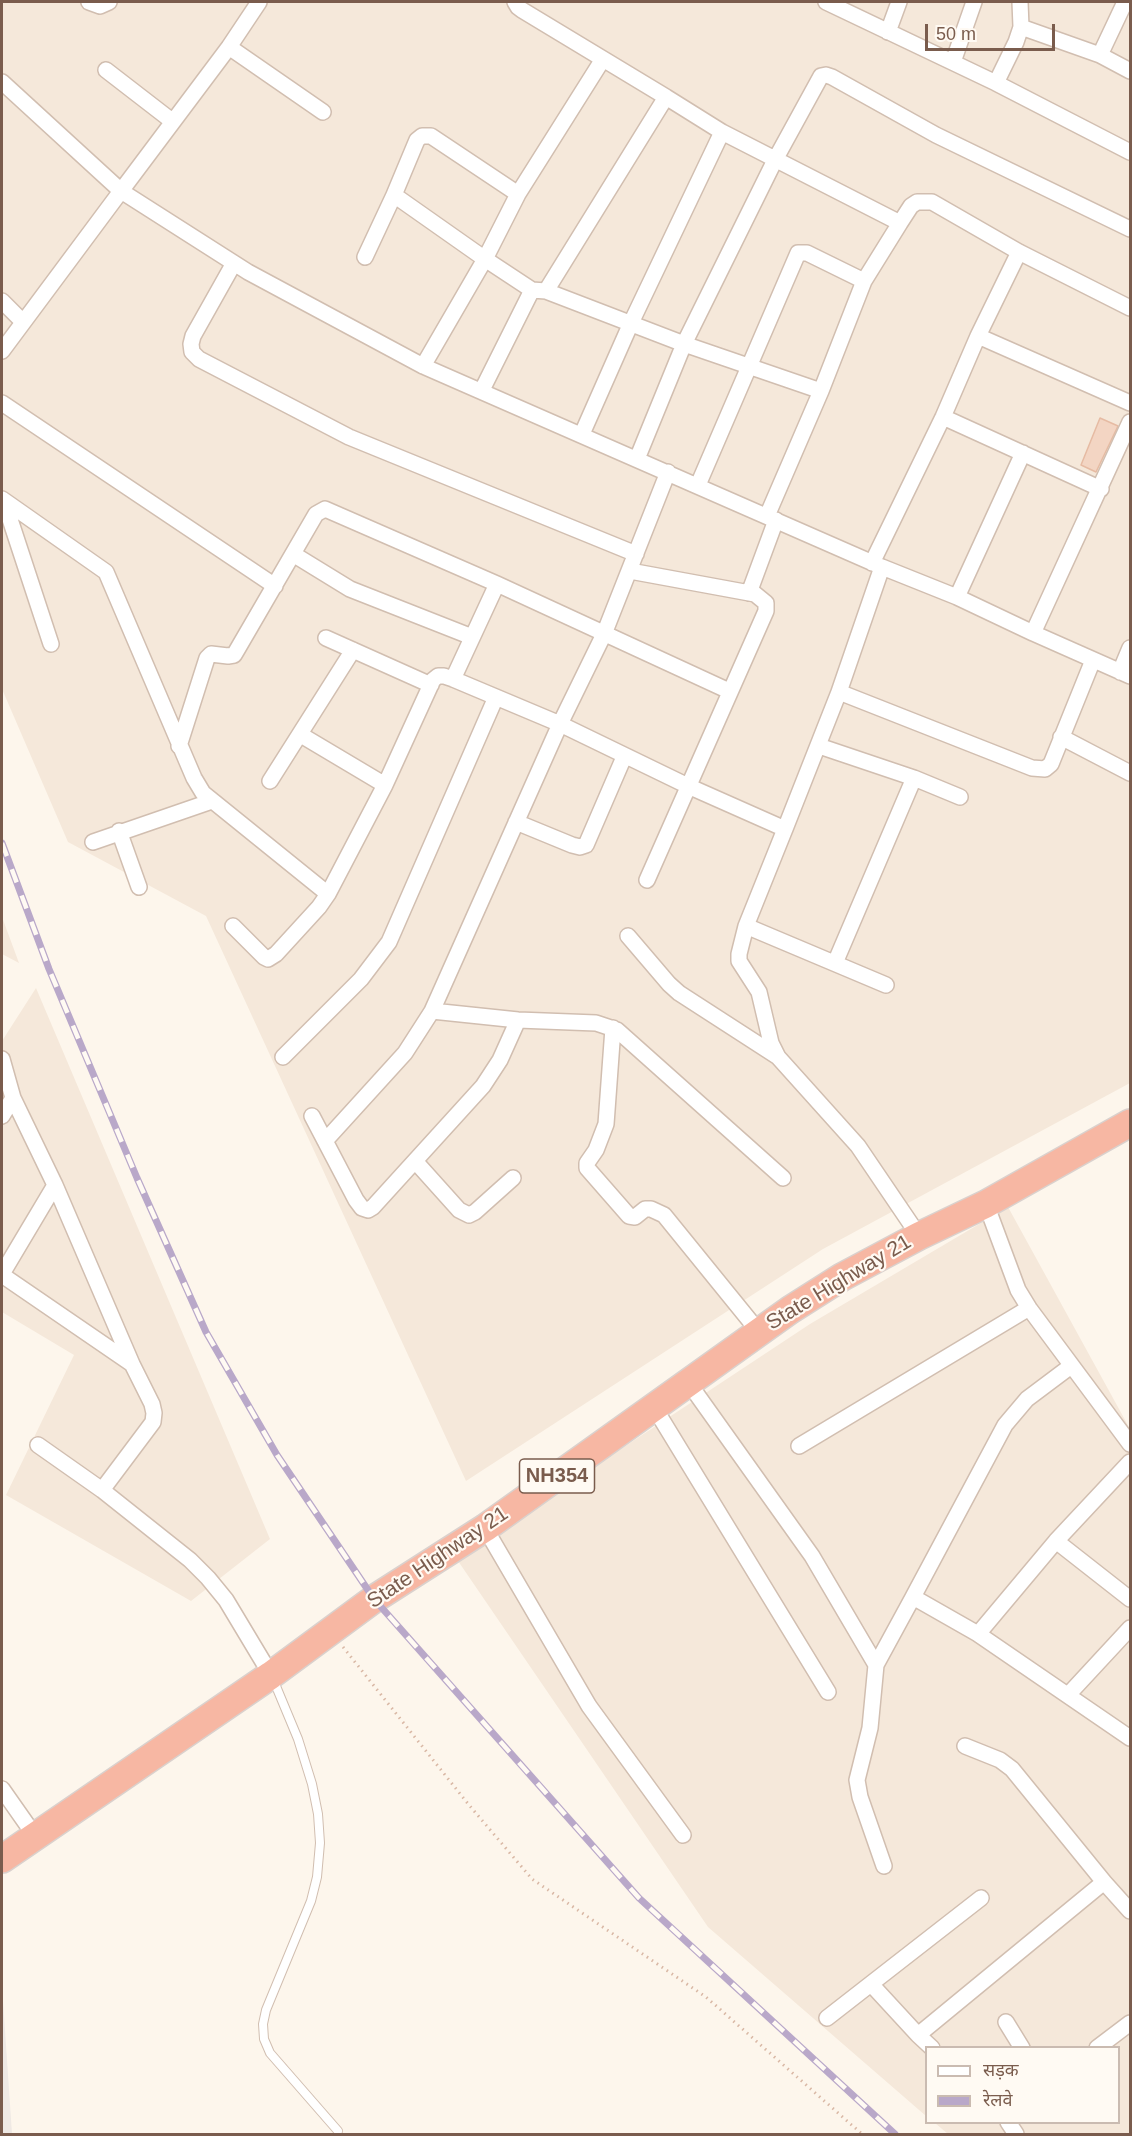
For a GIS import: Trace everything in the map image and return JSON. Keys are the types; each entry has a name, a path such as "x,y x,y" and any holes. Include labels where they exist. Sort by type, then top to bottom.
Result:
{"highway":[{"name":"State Highway 21","path":"2,1859 271,1675 374,1599 485,1528 759,1332 842,1277 986,1204 1131,1123"}],"street":[{"path":"89,2 100,6 109,2"},
{"path":"2,351 229,47 260,2"},
{"path":"515,2 522,10 722,132 900,223"},
{"path":"826,2 996,82 1131,152"},
{"path":"888,32 899,2"},
{"path":"953,62 974,2"},
{"path":"996,82 1021,27 1020,2"},
{"path":"1100,55 1125,2"},
{"path":"1021,27 1100,55 1131,71"},
{"path":"229,47 323,112"},
{"path":"423,366 485,259 519,194 603,59"},
{"path":"106,70 172,121"},
{"path":"637,459 684,344 775,160 821,76 826,75 936,135 1131,229"},
{"path":"2,82 121,191 234,263 423,366 877,565 957,597 1125,674 1131,648"},
{"path":"482,390 539,290 666,98"},
{"path":"582,434 631,323 722,132"},
{"path":"365,257 417,140 422,136 431,136 440,141 519,194"},
{"path":"394,195 485,259 539,290 684,344 821,391"},
{"path":"748,593 772,518 864,281 911,206 917,202 932,202 1019,252 1131,308"},
{"path":"778,1057 771,1043 759,992 740,961 739,954 746,926 819,746 877,565 978,336 1019,252"},
{"path":"698,485 798,253 807,253 864,281"},
{"path":"234,263 190,344 192,352 199,359 349,437 636,554"},
{"path":"2,301 23,322"},
{"path":"978,336 1131,403"},
{"path":"2,403 275,586"},
{"path":"943,417 1101,489"},
{"path":"1033,633 1131,422"},
{"path":"957,597 1023,453"},
{"path":"325,1142 405,1053 432,1011 560,724 604,634 668,472"},
{"path":"3,500 51,644"},
{"path":"3,500 106,572 179,746 203,793 328,894"},
{"path":"179,746 207,658 211,654 234,655 316,514 325,509 497,584 729,691"},
{"path":"293,554 350,589 472,637"},
{"path":"630,571 748,593 762,598 766,603 766,611 647,880"},
{"path":"453,679 497,584"},
{"path":"326,638 431,685"},
{"path":"270,781 353,650"},
{"path":"838,692 1039,770 1045,770 1051,764 1093,660"},
{"path":"233,926 268,959 276,954 305,924 328,894 385,785 431,685 438,676 453,679 560,724 688,786 785,829"},
{"path":"283,1057 361,979 389,942 496,697"},
{"path":"301,735 385,785"},
{"path":"1061,737 1131,773"},
{"path":"819,746 914,778 960,797"},
{"path":"516,822 572,845 580,847 586,845 624,756"},
{"path":"835,963 914,778"},
{"path":"93,842 119,831 212,801"},
{"path":"119,831 139,887"},
{"path":"746,926 886,985"},
{"path":"628,936 679,993 778,1057 858,1146 919,1236"},
{"path":"432,1011 519,1020 596,1023 613,1028 676,1081 783,1178"},
{"path":"312,1116 356,1200 362,1208 368,1210 487,1080 500,1060 519,1020"},
{"path":"613,1028 606,1125 596,1150 587,1162 587,1168 629,1216 635,1217 645,1209 651,1209 664,1215 759,1332"},
{"path":"2,1059 14,1098 152,1404 153,1422 102,1490"},
{"path":"2,1116 14,1098"},
{"path":"415,1161 459,1210 469,1215 513,1178"},
{"path":"55,1185 2,1274 132,1364"},
{"path":"986,1204 1018,1290 1071,1366 1131,1444"},
{"path":"799,1446 1029,1308"},
{"path":"884,1866 860,1797 857,1780 870,1728 876,1665 1005,1425 1028,1399 1071,1366"},
{"path":"688,1382 812,1556 876,1665"},
{"path":"654,1407 828,1692"},
{"path":"38,1445 102,1490 190,1560 226,1600 271,1675"},
{"path":"978,1634 1056,1541 1131,1462"},
{"path":"485,1528 589,1706 683,1835"},
{"path":"1056,1541 1131,1599"},
{"path":"913,1597 978,1634 1131,1738"},
{"path":"1068,1695 1131,1628"},
{"path":"965,1746 1000,1760 1012,1768 1104,1882 1125,1893 1131,1911"},
{"path":"2,1790 35,1836"},
{"path":"918,2035 1104,1882"},
{"path":"827,2018 981,1898"},
{"path":"871,1984 930,2046"},
{"path":"1006,2022 1021,2046"},
{"path":"1099,2046 1130,2025"}],"lane":[{"path":"271,1675 307,1767 318,1814 320,1843 317,1877 311,1901 266,2010 262,2024 264,2039 270,2053 338,2131"}],"path":[{"path":"331,1631 469,1805 532,1879 706,1997 862,2134"}],"shaded area":[{"path":"2,2 1130,2 1130,1083 823,1249 466,1481 206,916 68,842 2,689"},
{"path":"2,917 19,963 2,954"},
{"path":"36,988 270,1539 191,1601 6,1495 74,1355 2,1312 2,1041"},
{"path":"1008,1207 1130,1429 1130,2134 948,2134 936,2124 1120,2124 1120,2046 925,2046 925,2115 708,1927 456,1558 810,1324"},
{"path":"2,1986 12,2134 2,2134"}],"building":[{"path":"1100,418 1118,426 1096,472 1081,465"}],"railway":[{"path":"2,843 49,969 137,1178 206,1332 277,1455 374,1599 639,1898 895,2134"}]}
